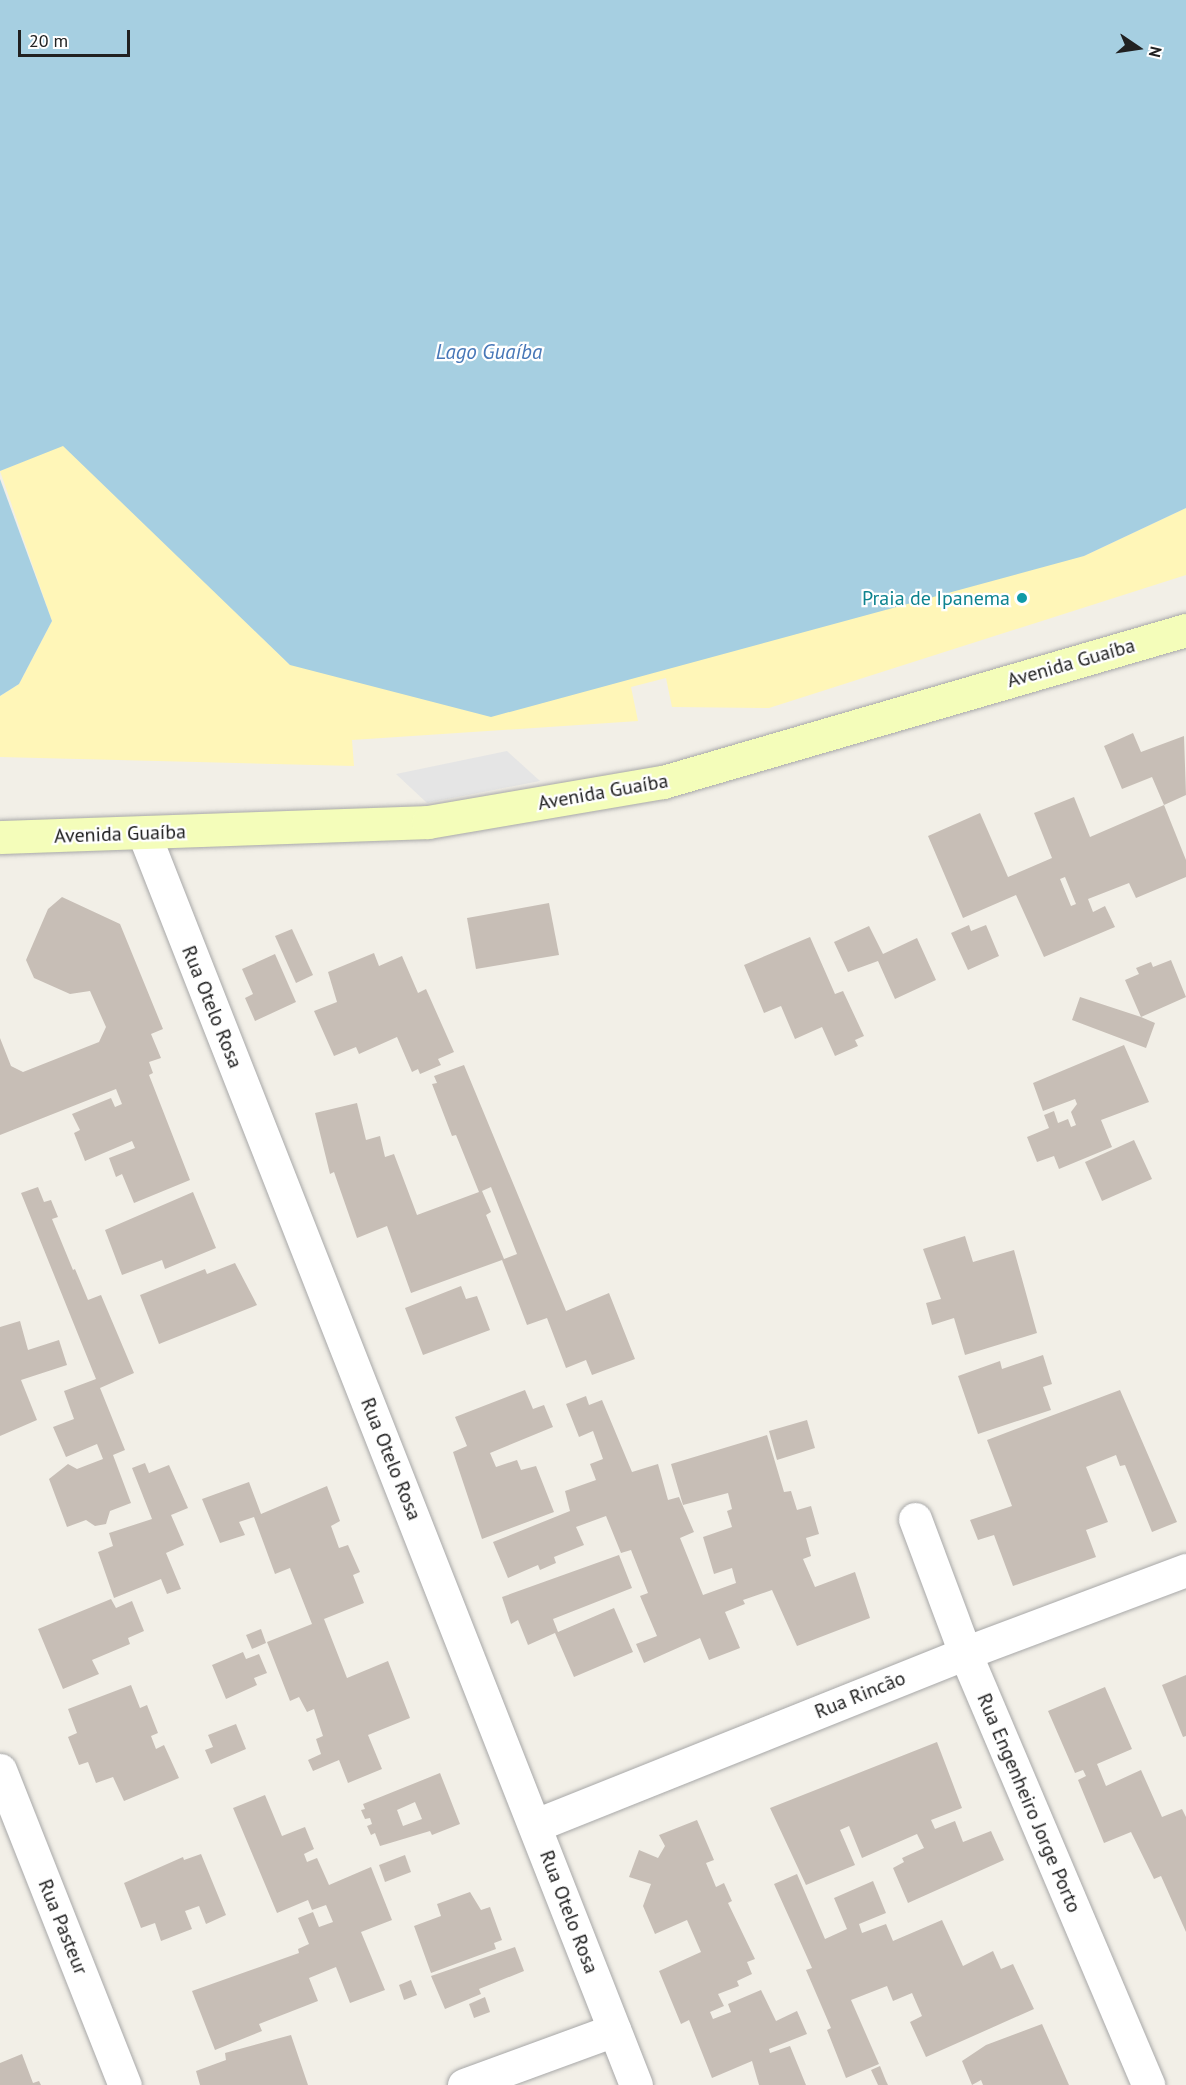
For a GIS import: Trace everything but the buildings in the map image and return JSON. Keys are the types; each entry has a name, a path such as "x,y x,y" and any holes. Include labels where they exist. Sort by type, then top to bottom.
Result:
{"street":[{"name":"Avenida Guaíba","path":"0,837 144,834 428,822 663,782 1186,630"},
{"name":"Rua Otelo Rosa","path":"144,834 536,1825 636,2085"},
{"name":"Rua Engenheiro Jorge Porto","path":"915,1519 965,1653 1148,2085"},
{"name":"Rua Rincão","path":"536,1825 965,1653 1186,1570"},
{"name":"Rua Pasteur","path":"0,1770 125,2085"},
{"path":"464,2085 614,2030"}],"sand":[{"name":"Praia de Ipanema","path":"63,445 290,665 1084,556 1186,508 1186,575 769,708 672,707 666,678 631,687 638,721 352,740 354,766 0,757 0,696 19,684 52,621 0,471"}],"shaded area":[{"path":"507,751 540,781 427,803 396,774"}],"water":[{"name":"Lago Guaíba","path":"0,0 1186,0 1186,508 1084,556 491,717 290,665 63,446 0,471"},
{"path":"0,479 52,621 19,684 0,696"}],"place":[{"name":"Praia de Ipanema","path":"1022,598"}]}
